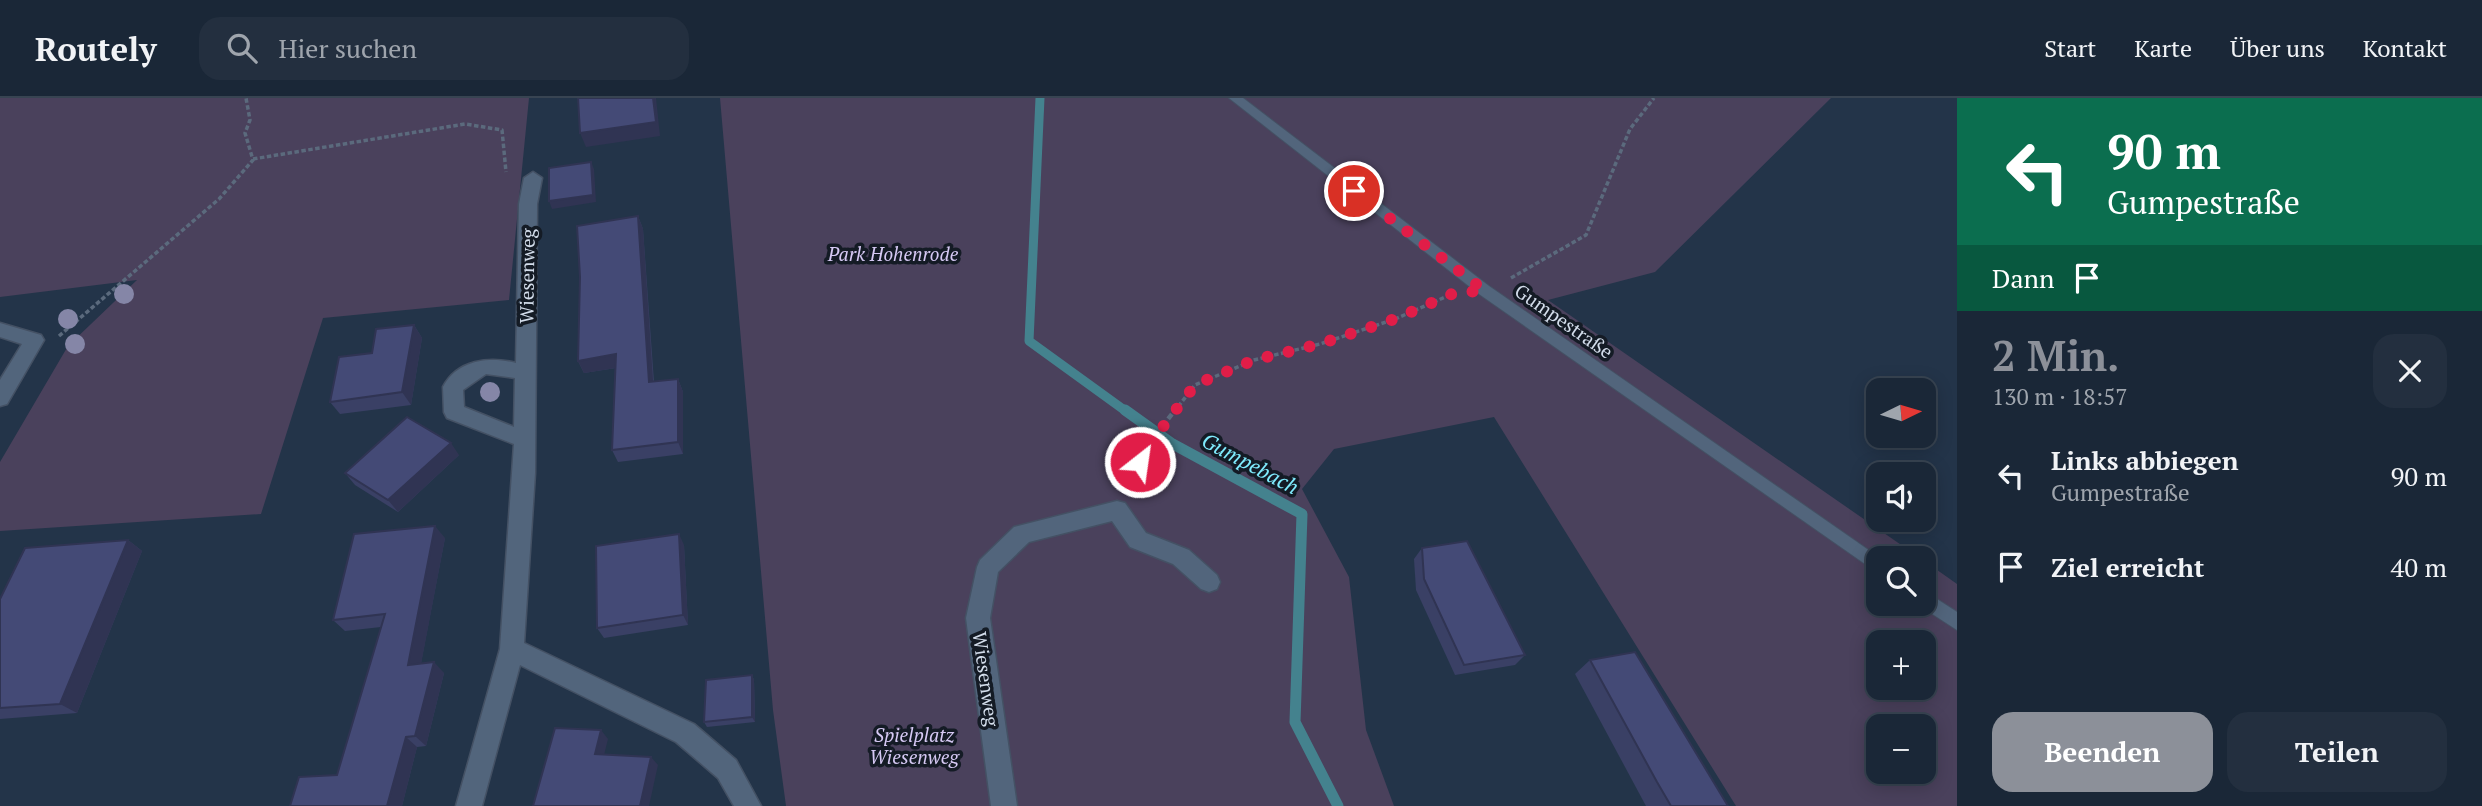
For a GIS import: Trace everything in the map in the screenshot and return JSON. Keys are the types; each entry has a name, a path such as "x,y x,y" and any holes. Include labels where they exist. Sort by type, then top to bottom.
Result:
{"street":[{"name":"Wiesenweg","path":"469,806 512,649 524,439 528,204 533,178"},
{"path":"0,330 34,340 0,398"},
{"path":"524,439 454,412 453,387 472,368 501,366 526,374"},
{"name":"Wiesenweg","path":"1004,806 978,618 988,567 1022,534 1117,510 1138,540 1181,557 1209,582"},
{"path":"512,649 685,733 727,769 748,806"}],"lane":[{"name":"Gumpestraße","path":"1235,98 1485,291 1866,558"},
{"path":"1936,607 1957,622"}],"path":[{"path":"246,98 250,120 244,133 253,160"},
{"path":"1140,462 1149,445 1195,385 1254,360 1320,344 1383,323 1452,294 1485,291 1586,235 1630,129 1654,98"},
{"path":"34,340 58,337 219,199 253,160 465,124 502,130 508,192 528,204"}],"green space":[{"path":"0,98 529,98 509,300 323,318 261,514 0,531 0,462 68,346 137,280 0,297"},
{"path":"720,98 1831,98 1655,272 1548,300 1866,521 1866,532 1883,532 1903,546 1866,546 1866,616 1936,616 1936,569 1957,584 1957,806 1736,806 1494,417 1334,449 1302,489 1349,577 1366,730 1394,806 786,806 773,710"}],"building":[{"path":"578,98 653,98 656,122 580,133"},
{"path":"591,162 593,195 549,201 549,168"},
{"path":"638,216 649,382 678,379 678,442 612,450 616,354 578,361 580,277 577,226"},
{"path":"414,325 402,392 330,402 339,357 372,353 376,329"},
{"path":"407,417 451,443 388,500 345,473"},
{"path":"435,526 408,665 434,662 415,736 406,737 387,806 290,806 299,777 337,775 385,614 333,620 354,534"},
{"path":"679,534 683,615 597,628 596,546"},
{"path":"128,540 60,704 0,708 0,599 25,548"},
{"path":"1467,541 1525,655 1464,665 1424,579 1422,548"},
{"path":"1635,652 1728,806 1671,806 1590,660"},
{"path":"752,675 752,717 704,722 706,680"},
{"path":"555,728 601,730 595,754 651,757 640,806 533,806"}],"waterway":[{"name":"Gumpebach","path":"1040,98 1029,341 1127,412"},
{"name":"Gumpebach","path":"1125,410 1171,443 1302,514 1295,722 1338,806"}],"route":[{"path":"1140,462 1149,445 1195,385 1254,360 1320,344 1395,319 1452,294 1484,290 1354,191"}],"park label":[{"name":"Park Hohenrode","path":"893,254"},
{"name":"Spielplatz Wiesenweg","path":"914,746"}]}
